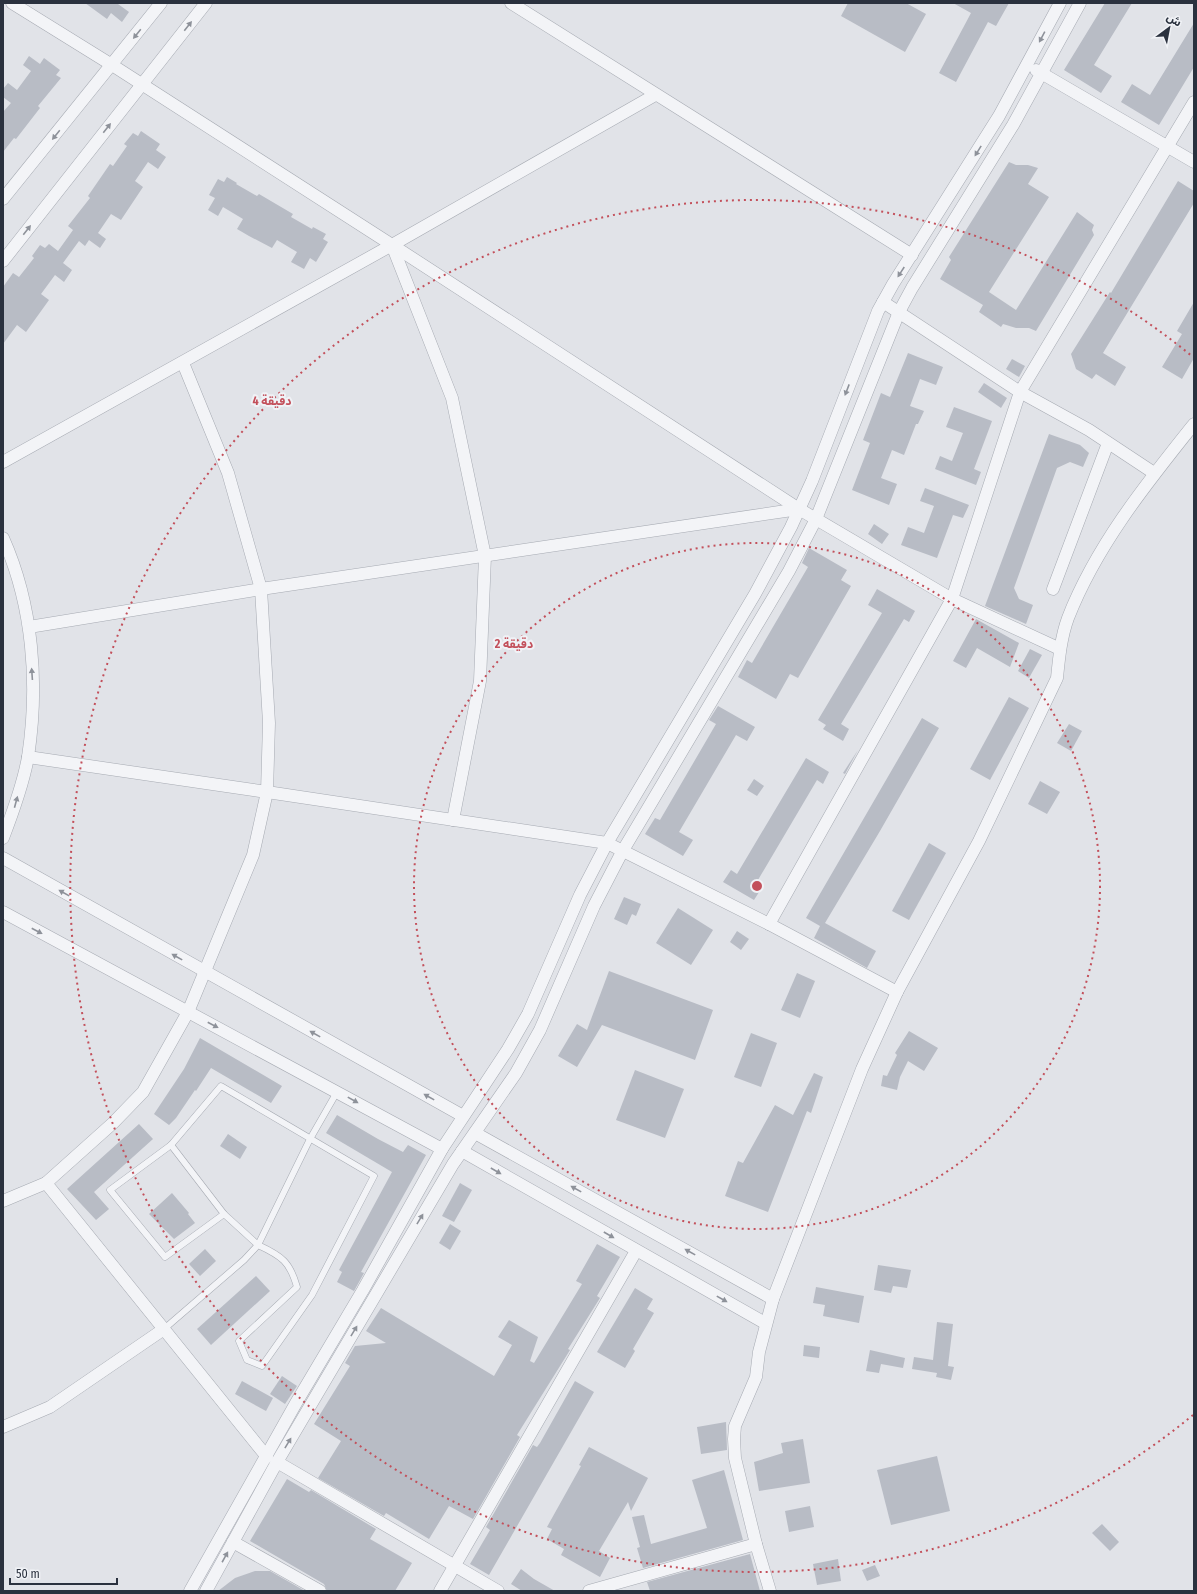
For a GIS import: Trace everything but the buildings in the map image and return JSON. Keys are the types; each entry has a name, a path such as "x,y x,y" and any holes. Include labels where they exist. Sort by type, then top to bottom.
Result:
{"street":[{"path":"12,3 112,65 392,245 799,509 952,599 1060,649"},
{"path":"3,200 162,3"},
{"path":"3,260 206,3"},
{"path":"511,3 655,95 912,255"},
{"path":"206,1591 233,1542 272,1459 442,1149 508,1049 528,1014 580,895 607,843 754,594 799,509 812,481 858,361 883,302 999,116 1060,3"},
{"path":"190,1591 453,1164 516,1073 540,1030 594,906 622,852 789,571 816,519 899,312 912,288 1013,125 1080,3"},
{"path":"1027,64 1194,162"},
{"path":"3,462 392,245 655,95"},
{"path":"769,924 952,599 1020,392 1194,102"},
{"path":"392,245 452,398 485,556 480,680 454,820"},
{"path":"883,302 1020,392 1089,430 1154,474"},
{"path":"3,1201 46,1183 113,1123 143,1092 188,1012 203,972 253,855 267,792 269,723 261,589 228,473 182,362"},
{"path":"770,1591 756,1544 735,1458 734,1440 735,1426 756,1377 759,1352 765,1324 773,1299 862,1068 896,992 983,834 1057,678 1060,649 1068,619 1094,561 1154,474 1194,424"},
{"path":"1053,589 1108,443"},
{"path":"29,627 261,589 799,509"},
{"path":"3,538 20,588 29,627 33,692 28,757 15,807 3,838"},
{"path":"28,757 607,843 622,852 769,924 896,992"},
{"path":"3,858 203,972 463,1116"},
{"path":"3,912 442,1149"},
{"path":"475,1133 773,1299"},
{"path":"462,1151 765,1324"},
{"path":"46,1183 272,1459 498,1591"},
{"path":"440,1591 636,1251"},
{"path":"3,1427 50,1407 164,1329"},
{"path":"233,1542 320,1591"},
{"path":"589,1591 756,1544"}],"lane":[{"path":"171,1145 224,1214 258,1244 277,1254 292,1271 297,1287 239,1341 247,1360 262,1366 312,1295 374,1176 221,1086 171,1145 110,1190 165,1257 224,1214"},
{"path":"164,1329 244,1260 258,1244 310,1139 337,1092"}]}
